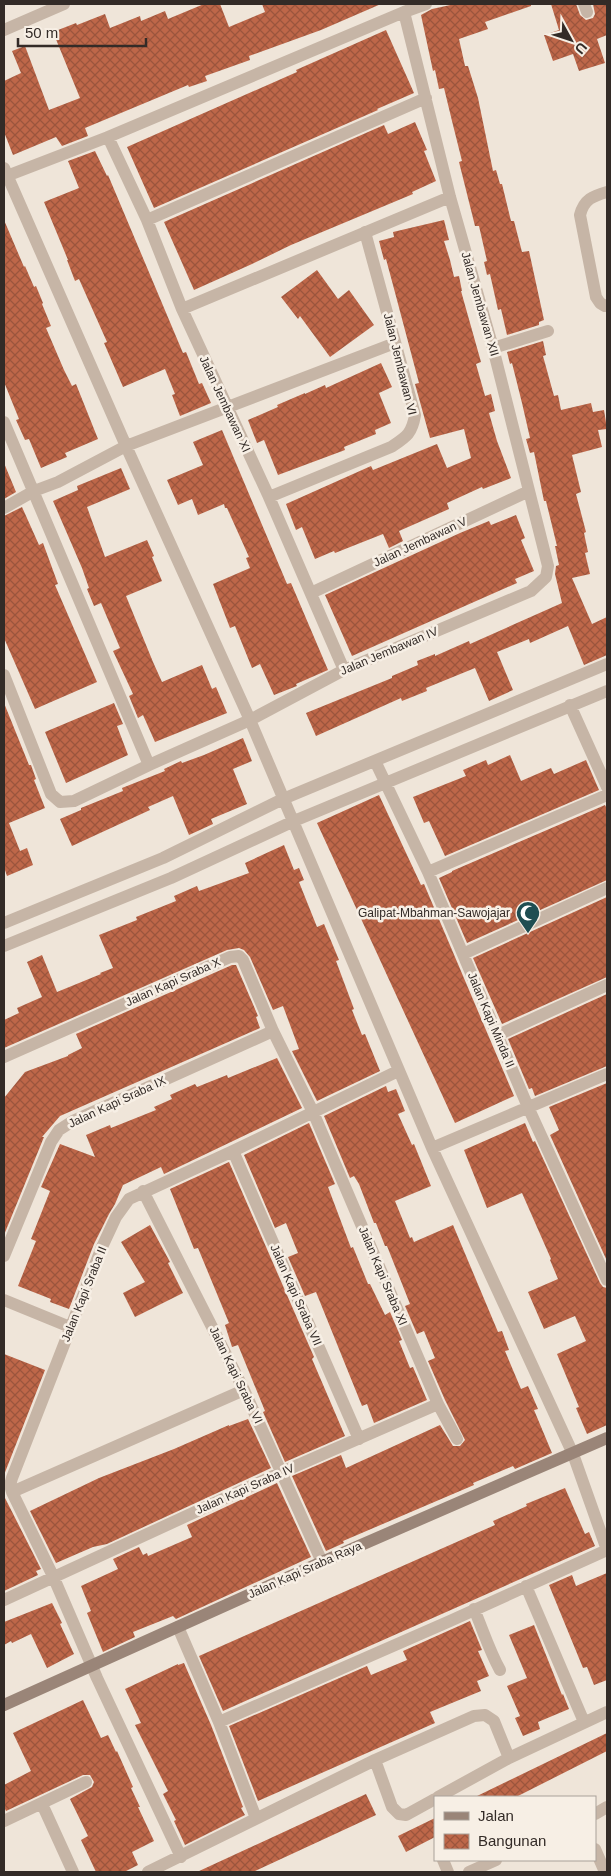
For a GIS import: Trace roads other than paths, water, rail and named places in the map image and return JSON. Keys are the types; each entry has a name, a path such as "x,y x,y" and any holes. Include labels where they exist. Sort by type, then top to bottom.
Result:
{"street":[{"path":"4,30 64,4"},
{"path":"219,1722 607,1550 573,1454 432,1148 250,720 5,173 108,137 426,4"},
{"name":"Jalan Jembawan XII","path":"404,12 450,197 494,348 548,566 546,578 531,590"},
{"path":"147,220 426,98"},
{"name":"Jalan Jembawan XI","path":"108,137 147,220 182,309 269,497 344,670"},
{"path":"607,192 592,196 587,200 582,205 580,215 596,297 600,303 607,306"},
{"path":"182,309 450,197"},
{"name":"Jalan Jembawan VI","path":"269,497 391,447 408,435 413,425 414,415 365,232"},
{"path":"494,348 548,331"},
{"path":"4,508 34,491 58,482 126,446 394,343"},
{"path":"4,422 149,765"},
{"name":"Jalan Jembawan V","path":"311,592 529,491"},
{"name":"Jalan Jembawan IV","path":"4,675 51,794 60,802 74,801 250,720 344,670 531,590"},
{"path":"4,923 163,858 283,798 607,664"},
{"path":"4,946 171,878 294,821 607,691"},
{"path":"570,705 607,787"},
{"name":"Jalan Kapi Minda II","path":"375,760 428,872 528,1107 607,1280"},
{"path":"428,872 607,796"},
{"path":"163,858 171,878"},
{"path":"463,954 607,888"},
{"name":"Jalan Kapi Sraba X","path":"4,1057 230,957 239,956 243,960 273,1031 312,1112"},
{"path":"498,1035 607,985"},
{"name":"Jalan Kapi Sraba IX","path":"4,1256 51,1142 59,1130 73,1121 273,1031"},
{"name":"Jalan Kapi Sraba II","path":"12,1492 10,1485 12,1478 70,1328 116,1217 128,1199 234,1151 398,1071"},
{"path":"432,1148 607,1074"},
{"name":"Jalan Kapi Sraba XI","path":"312,1112 438,1404 457,1439"},
{"name":"Jalan Kapi Sraba VII","path":"234,1151 359,1439"},
{"name":"Jalan Kapi Sraba VI","path":"143,1191 244,1390 322,1562"},
{"path":"4,1300 70,1328"},
{"path":"180,1857 91,1666 53,1576 12,1492 244,1390"},
{"name":"Jalan Kapi Sraba IV","path":"53,1576 282,1472 438,1404"},
{"name":"Jalan Kapi Sraba Raya","path":"4,1705 322,1562 607,1438"},
{"path":"4,1600 53,1576"},
{"path":"526,1586 584,1722"},
{"path":"474,1609 484,1631 489,1650 500,1670"},
{"path":"178,1627 219,1722 256,1818"},
{"path":"440,1796 509,1758 607,1712"},
{"path":"148,1872 375,1760 474,1716 485,1715 494,1721 509,1758"},
{"path":"375,1760 392,1807 399,1814 406,1815 434,1799"},
{"path":"4,1821 86,1782"},
{"path":"42,1804 72,1872"},
{"path":"596,1813 607,1807"},
{"path":"596,1851 605,1872"},
{"path":"469,1872 494,1861"}],"place":[{"name":"Galipat-Mbahman-Sawojajar","path":"528,934"}]}
